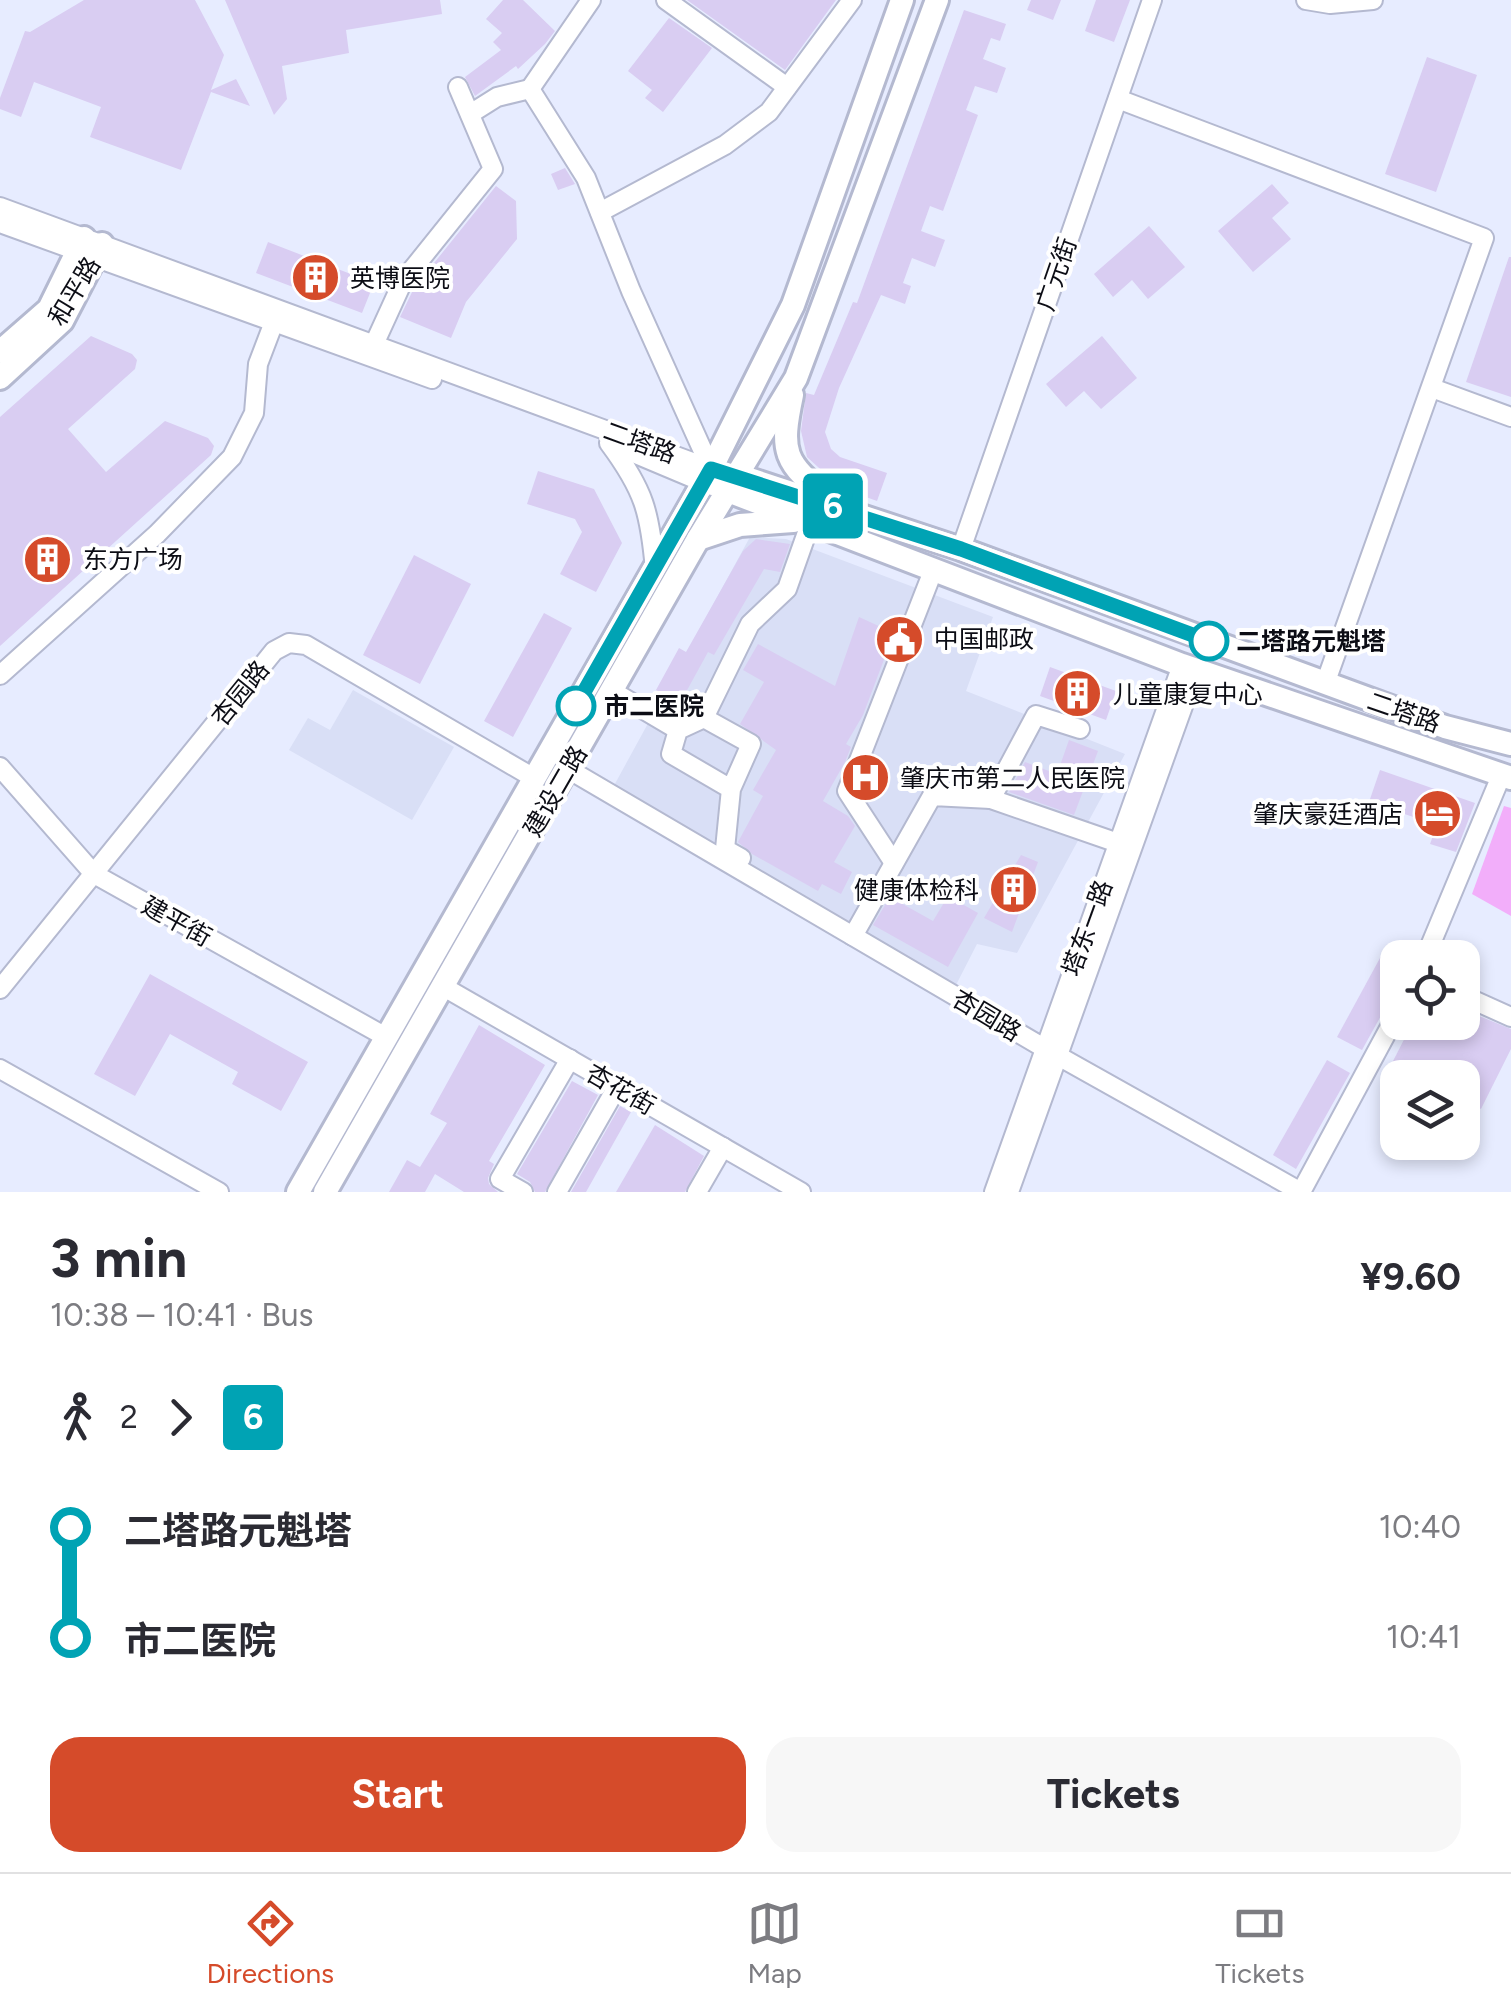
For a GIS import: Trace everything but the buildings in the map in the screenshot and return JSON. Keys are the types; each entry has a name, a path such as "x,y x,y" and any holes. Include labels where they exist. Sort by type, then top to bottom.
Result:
{"main road":[{"name":"建设二路","path":"298,1192 707,476 793,305 902,0"},
{"name":"建设二路","path":"324,1192 698,538 796,378 938,0"},
{"name":"和平路","path":"0,352 49,308 90,248"},
{"name":"和平路","path":"0,378 62,321 90,248"},
{"path":"793,305 798,314 818,319"},
{"path":"796,378 786,422 788,457 798,474 845,510"},
{"name":"二塔路","path":"733,483 845,510 1325,684 1445,726 1511,744"},
{"name":"二塔路","path":"733,483 806,523 1189,668 1506,777"},
{"path":"698,538 740,525 806,523"}],"street":[{"path":"470,114 497,97 530,88 591,0"},
{"path":"666,0 787,87"},
{"path":"600,212 725,144 769,112 852,0"},
{"name":"广元街","path":"961,549 1152,0"},
{"path":"1306,0 1330,4 1374,0"},
{"path":"371,350 403,282 493,168 458,87"},
{"path":"530,88 586,178 707,476 733,483"},
{"path":"1118,99 1484,238 1325,684"},
{"name":"二塔路","path":"0,206 90,248 274,322 371,350 707,476"},
{"name":"二塔路","path":"0,223 90,248 707,476"},
{"path":"0,675 157,534 232,457 254,413 258,364 274,322"},
{"path":"1432,388 1511,418"},
{"path":"608,442 644,496 655,570"},
{"path":"732,789 671,754 678,730 704,718 750,624 786,589 806,523"},
{"path":"894,862 847,791 933,571"},
{"name":"杏园路","path":"94,874 274,651 288,643 306,645 534,778"},
{"name":"塔东一路","path":"1009,1192 1118,843 1189,668"},
{"name":"塔东一路","path":"994,1192 1051,1056 1189,668"},
{"path":"612,691 678,730"},
{"path":"991,799 1036,715 1080,730"},
{"path":"704,718 750,744 732,789 725,849 778,885"},
{"name":"建平街","path":"0,767 94,874 386,1037"},
{"name":"杏园路","path":"568,769 856,931 1051,1056 1281,1192"},
{"path":"1433,940 1506,777"},
{"path":"856,931 932,796 991,799 1118,843"},
{"path":"0,989 94,874"},
{"name":"杏花街","path":"442,986 801,1192"},
{"path":"1480,1003 1511,1018"},
{"path":"1301,1192 1383,1040"},
{"name":"杏园路","path":"1051,1056 1301,1192"},
{"path":"523,1192 500,1178 570,1059"},
{"path":"0,1069 218,1192"},
{"path":"557,1192 617,1086"},
{"path":"697,1192 723,1147"}],"shaded area":[{"name":"肇庆市第二人民医院","path":"750,537 786,539 993,617 966,691 1125,754 1017,953 977,944 956,985 605,802"},
{"path":"353,690 454,747 412,820 289,750 308,718 330,730"},
{"path":"1504,806 1511,808 1511,916 1472,894"}],"bus line":[{"name":"6","path":"576,706 711,469 961,549 1209,641"}],"place":[{"name":"英博医院","path":"315,278"},
{"name":"东方广场","path":"48,559"},
{"name":"中国邮政","path":"899,639"},
{"name":"二塔路元魁塔","path":"1209,641"},
{"name":"儿童康复中心","path":"1078,694"},
{"name":"市二医院","path":"576,706"},
{"name":"肇庆市第二人民医院","path":"865,778"},
{"name":"肇庆豪廷酒店","path":"1438,814"},
{"name":"健康体检科","path":"1014,890"}]}
